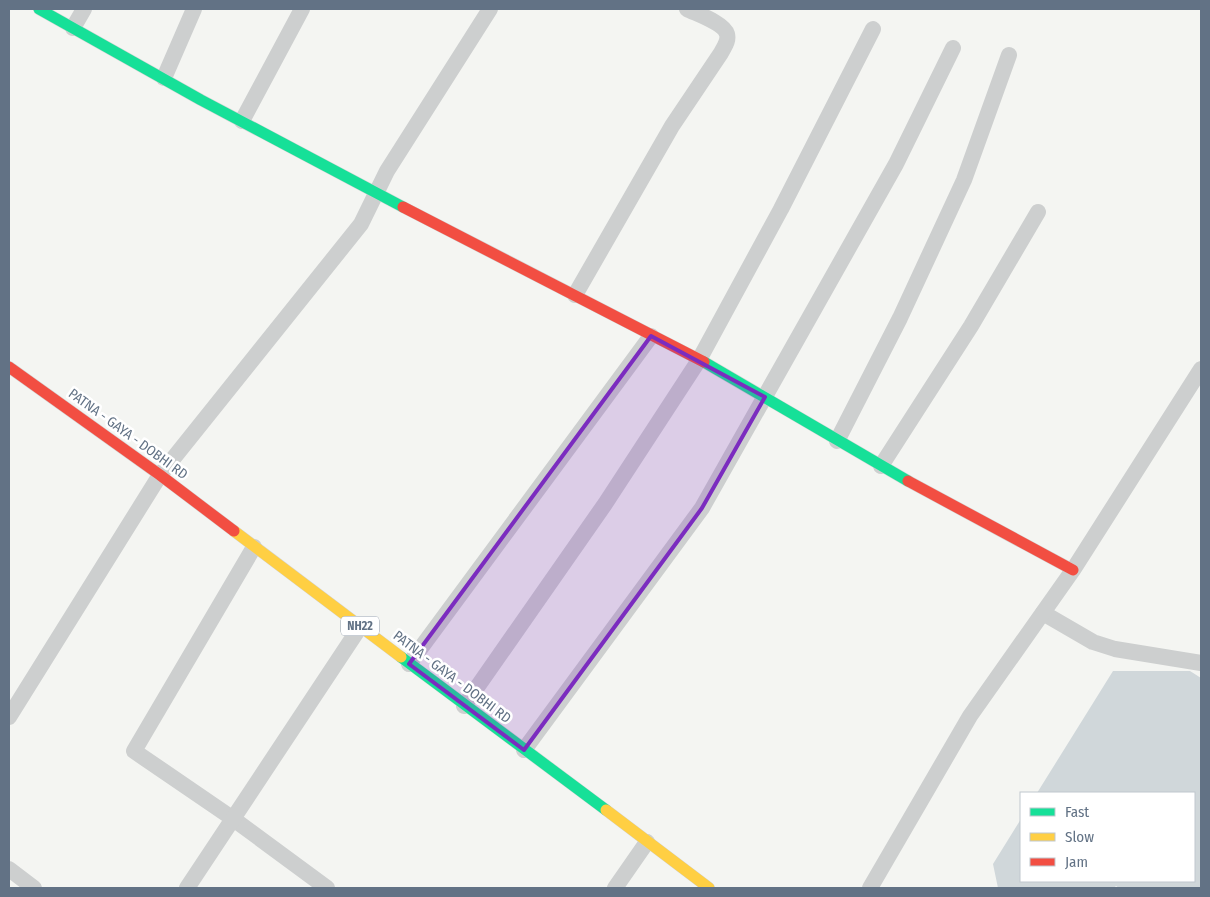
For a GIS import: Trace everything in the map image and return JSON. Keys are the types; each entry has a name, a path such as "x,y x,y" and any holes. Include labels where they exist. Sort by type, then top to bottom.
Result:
{"street":[{"path":"39,9 376,194 699,360 764,396 881,466 1073,570"},
{"path":"73,28 84,9"},
{"path":"164,78 194,9"},
{"path":"242,121 302,9"},
{"path":"9,717 160,475 361,224 387,170 490,9"},
{"path":"575,295 672,126 727,42 727,34 722,26 687,9"},
{"path":"464,706 605,504 699,360 781,209 873,28"},
{"path":"524,750 702,508 896,164 953,48"},
{"path":"837,441 900,318 964,180 1009,55"},
{"path":"881,466 971,326 1038,212"},
{"path":"409,664 651,336"},
{"name":"PATNA - GAYA - DOBHI RD","path":"9,367 160,475 706,888"},
{"path":"870,888 970,716 1073,570 1201,369"},
{"path":"254,547 134,751 232,818 327,888"},
{"path":"1043,613 1093,642 1115,649 1201,663"},
{"path":"187,888 360,627"},
{"path":"614,888 647,842"},
{"path":"9,869 34,888"}],"highlighted area":[{"path":"651,336 765,397 702,508 524,750 409,664"}],"shaded area":[{"path":"1113,671 1190,671 1201,678 1201,888 1119,888 1116,886 1114,888 998,888 993,864 1020,821 1020,882 1195,882 1195,792 1038,792"}],"traffic: fast":[{"path":"39,9 201,100 403,207"},
{"path":"704,362 908,481"},
{"path":"401,657 606,810"}],"traffic: slow":[{"path":"234,531 401,657"},
{"path":"606,810 709,888"}],"traffic: jam":[{"path":"403,207 704,362"},
{"path":"9,367 160,475 234,531"},
{"path":"908,481 1073,570"}]}
